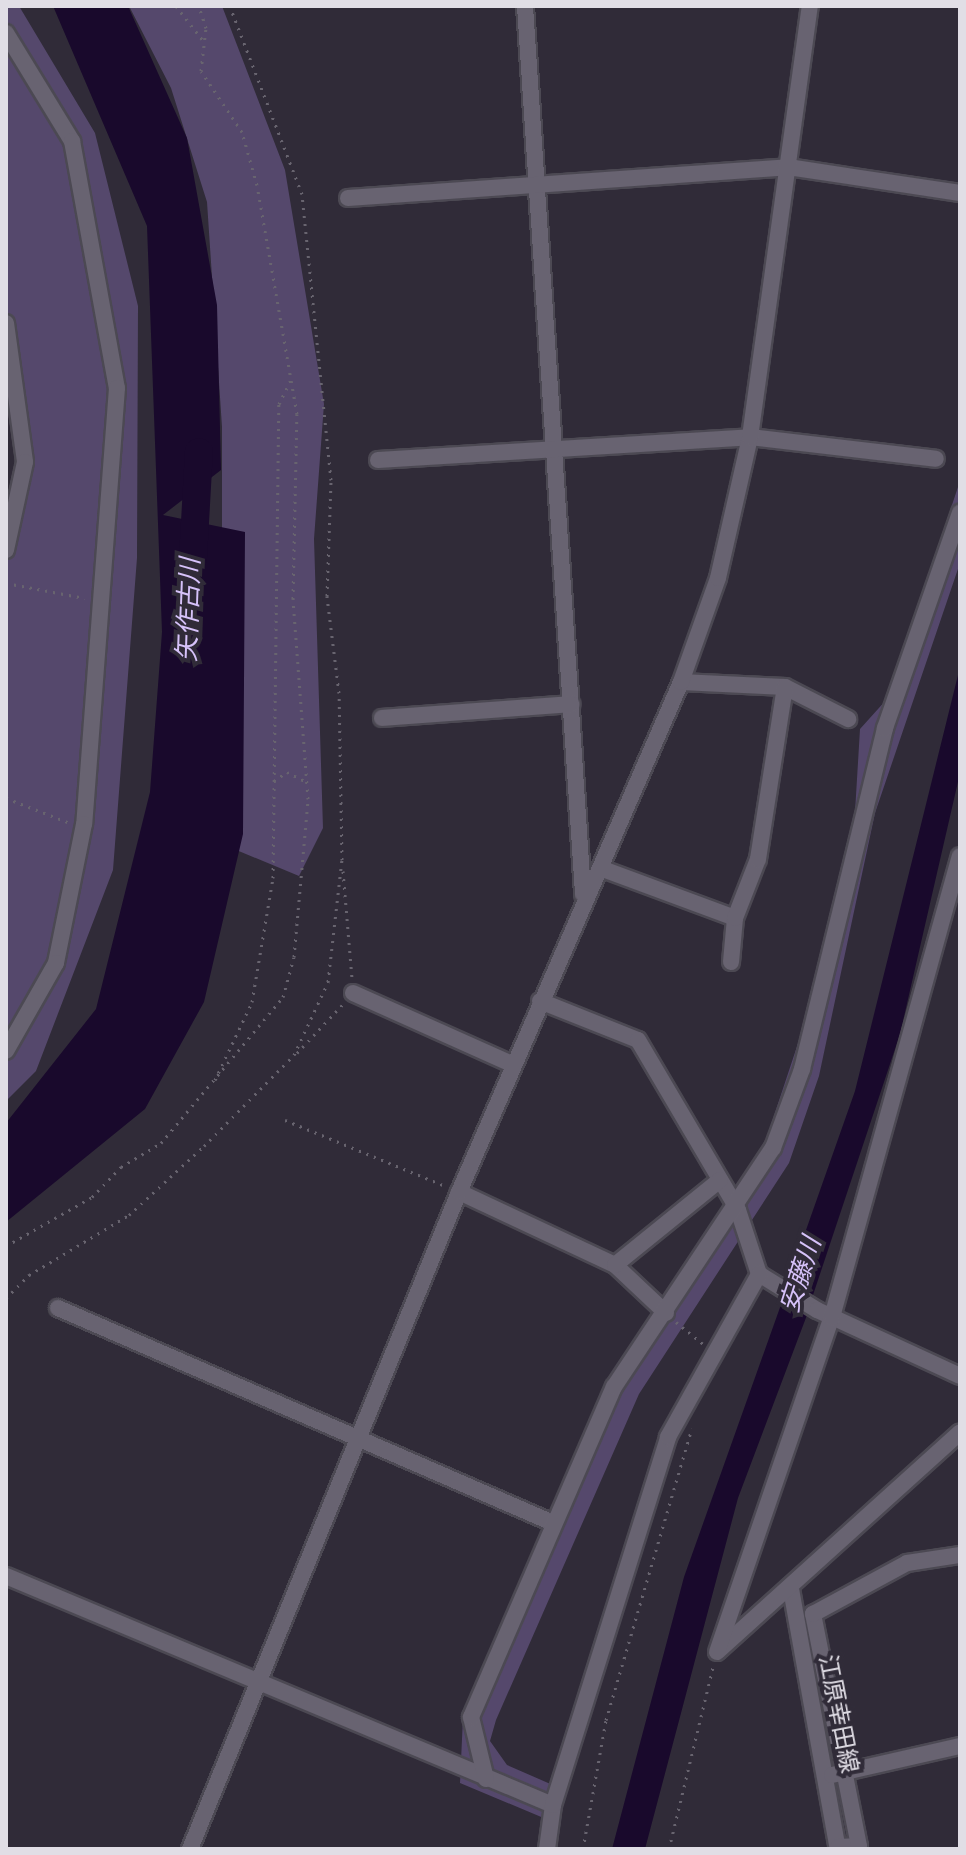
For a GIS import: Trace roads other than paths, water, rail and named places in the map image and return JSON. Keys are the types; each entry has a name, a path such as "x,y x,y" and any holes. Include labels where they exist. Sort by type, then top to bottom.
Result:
{"street":[{"path":"525,6 583,898"},
{"path":"190,1849 459,1192 583,898 600,868 681,682 718,578 750,437 810,6"},
{"path":"6,33 72,141 117,388 83,828 56,963 6,1051"},
{"path":"348,198 536,190 788,167 960,193"},
{"path":"6,323 25,462 6,550"},
{"path":"378,460 750,437 936,459"},
{"path":"486,1779 471,1717 614,1387 738,1210 773,1148 802,1069 885,728 960,513"},
{"path":"681,682 785,687 848,719"},
{"path":"731,962 735,918 758,859 785,687"},
{"path":"382,718 571,704"},
{"path":"960,856 824,1314 717,1652 795,1585 960,1432"},
{"path":"600,868 735,918"},
{"path":"353,993 514,1065"},
{"path":"540,1001 638,1040 738,1210 759,1274 824,1314 960,1376"},
{"path":"615,1265 720,1180"},
{"path":"459,1192 615,1265 666,1313"},
{"path":"547,1849 553,1805 668,1437 759,1274"},
{"path":"58,1308 546,1520"},
{"path":"838,1848 860,1848 834,1774 813,1614 907,1563 960,1555"},
{"path":"6,1576 553,1805"},
{"name":"江原幸田線","path":"795,1585 834,1774 838,1848"},
{"path":"834,1774 960,1746"}],"water":[{"path":"53,6 128,6 187,138 217,305 221,470 163,515 245,532 243,834 204,1002 145,1109 6,1222 6,1123 96,1009 150,792 162,632 147,226"},
{"name":"安藤川","path":"960,667 960,773 900,1034 812,1298 787,1284 855,1091"},
{"path":"783,1299 807,1315 738,1498 645,1849 612,1849 684,1577"}],"waterway":[{"name":"矢作古川","path":"193,558 199,452"}]}
